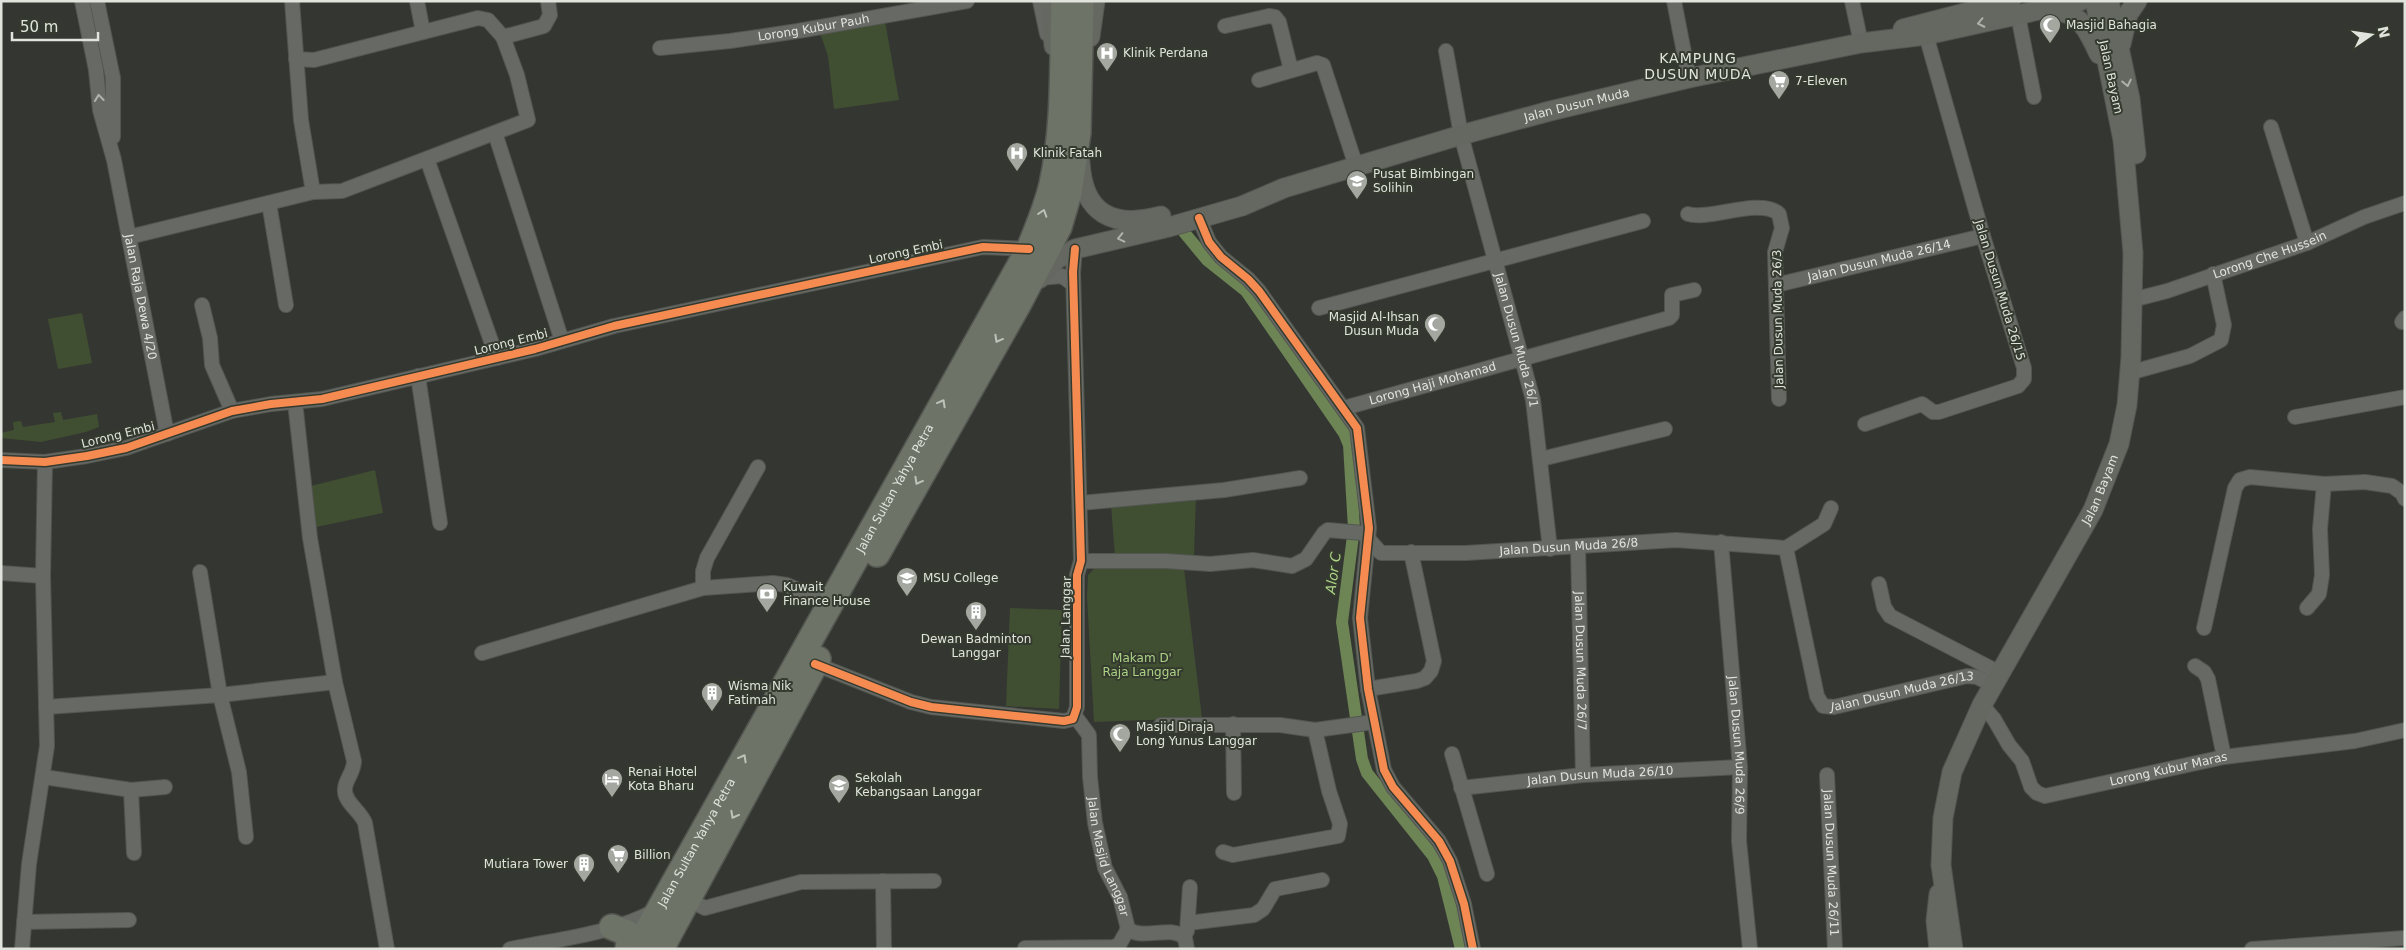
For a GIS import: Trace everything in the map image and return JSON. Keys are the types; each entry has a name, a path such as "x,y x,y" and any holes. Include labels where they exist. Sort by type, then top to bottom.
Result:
{"highway":[{"path":"1059,77 1064,1"},
{"path":"1079,125 1081,1"},
{"name":"Jalan Sultan Yahya Petra","path":"637,949 662,918 829,604 1029,248 1042,217 1052,184 1060,124 1059,77"},
{"name":"Jalan Sultan Yahya Petra","path":"662,918 689,900 815,664 1019,303 1059,227 1069,193 1079,125"},
{"name":"Jalan Sultan Yahya Petra","path":"661,949 662,918"},
{"path":"612,927 627,933 628,949"}],"main road":[{"name":"Jalan Sultan Yahya Petra","path":"1050,1 1059,77"},
{"name":"Jalan Sultan Yahya Petra","path":"1079,125 1095,1"},
{"name":"Jalan Dusun Muda","path":"1019,303 1057,259 1075,249 1242,206 1284,188 1461,135 1689,78 1861,43 1926,35 2020,10 2080,1"},
{"name":"Jalan Bayam","path":"1953,949 1941,865 1943,818 1947,790 1959,751 1996,679 2093,510 2107,479 2119,444 2127,405 2130,372 2133,253 2123,140 2095,1"},
{"path":"2108,1 2120,51 2136,136 2138,176 2133,253"},
{"path":"2120,51 2124,24 2136,1"},
{"path":"1861,43 1930,21 2020,10 2057,11 2069,13 2080,20 2088,31 2111,77"},
{"name":"Jalan Dusun Muda","path":"1079,125 1082,184 1088,198 1096,209 1121,221 1155,218 1240,195 1284,188"},
{"path":"1939,949 1936,921 1941,865"}],"street":[{"name":"Jalan Raja Dewa 4/20","path":"82,1 96,70 100,110 114,160 167,434"},
{"name":"Jalan Raja Dewa 4/20","path":"97,1 113,78 114,160"},
{"path":"292,1 301,120 313,192"},
{"path":"417,1 423,32"},
{"path":"503,37 544,26 550,14 548,1"},
{"name":"Lorong Kubur Pauh","path":"660,48 730,41 798,31 967,1"},
{"path":"1040,1 1043,20 1059,77"},
{"path":"1674,1 1689,78"},
{"path":"1852,1 1861,43"},
{"path":"2020,10 2034,97"},
{"path":"1225,26 1269,16 1275,17 1279,22 1292,70"},
{"path":"129,237 313,192 342,191 528,120 517,75 503,37 484,18 314,60 296,59"},
{"name":"Jalan Dusun Muda 26/15","path":"1865,424 1922,404 1933,412 1939,412 2022,383 2024,379 2024,368 1983,236 1926,35"},
{"name":"Jalan Dusun Muda 26/1","path":"1446,51 1461,135 1535,407 1550,549"},
{"path":"1259,80 1317,63 1323,65 1356,166"},
{"path":"2271,127 2307,243"},
{"path":"495,133 562,341"},
{"path":"427,159 497,358"},
{"path":"269,203 286,305"},
{"name":"Lorong Che Hussein","path":"2132,300 2167,291 2307,243 2364,218 2405,203"},
{"name":"Jalan Dusun Muda 26/3","path":"1688,214 1697,216 1725,210 1774,209 1779,214 1782,228 1775,252 1779,400"},
{"path":"1199,218 1209,242 1221,258 1248,279 1259,292 1357,428 1369,524 1365,535 1360,618 1370,722 1384,770 1393,787 1439,841 1450,860 1464,904 1473,949"},
{"path":"1319,308 1643,221"},
{"name":"Jalan Dusun Muda 26/14","path":"1776,285 1983,236"},
{"name":"Lorong Embi","path":"1,460 45,462 126,448 232,411 271,404 322,399 497,358 623,324 983,246 1029,248"},
{"name":"Jalan Langgar","path":"1075,249 1073,284 1081,561 1077,575 1077,708 1075,716"},
{"path":"2130,372 2190,356 2221,340 2224,324 2213,274"},
{"path":"1040,278 1062,276 1073,284"},
{"name":"Lorong Haji Mohamad","path":"1344,408 1668,318 1672,315 1672,295 1694,290"},
{"path":"202,305 210,338 212,365 232,411"},
{"path":"418,376 440,523"},
{"path":"2295,417 2405,397"},
{"path":"295,402 310,538 335,682 354,761 354,769 345,788 346,796 361,812 365,823 387,949"},
{"path":"1541,459 1665,430"},
{"path":"22,949 29,864 44,777 47,746 43,576 45,462"},
{"path":"704,588 703,572 707,558 758,467"},
{"path":"2204,628 2235,488 2240,480 2250,477 2261,477 2324,484 2365,482 2392,486 2402,492 2405,499"},
{"path":"1080,503 1224,490 1300,478"},
{"path":"2307,608 2319,594 2322,575 2320,529 2324,484"},
{"path":"1786,548 1824,524 1831,508"},
{"path":"1081,561 1166,561 1210,564 1253,560 1292,566 1298,565 1306,559 1326,531 1342,530 1365,535"},
{"name":"Jalan Dusun Muda 26/8","path":"1365,535 1379,553 1466,553 1676,540 1786,548"},
{"name":"Jalan Dusun Muda 26/9","path":"1721,542 1740,767 1737,822 1750,949"},
{"name":"Jalan Dusun Muda 26/7","path":"1578,546 1583,775"},
{"name":"Jalan Dusun Muda 26/13","path":"1786,548 1816,696 1823,706 1834,708 1967,676 1996,679"},
{"path":"1368,689 1418,681 1425,678 1432,671 1433,651 1411,552"},
{"path":"200,572 220,695 239,772 246,837"},
{"path":"1,573 43,576"},
{"path":"482,653 704,588 780,584 793,587 829,604"},
{"path":"1878,584 1884,607 1890,616 1996,679"},
{"path":"815,664 911,702 931,707 1064,721 1070,720 1075,716"},
{"path":"2195,666 2204,672 2208,679 2224,757"},
{"path":"46,707 220,695 335,682"},
{"name":"Lorong Kubur Maras","path":"1982,705 1994,719 2009,745 2022,761 2031,787 2037,794 2045,796 2224,757 2354,741 2405,730"},
{"name":"Jalan Masjid Langgar","path":"1075,716 1089,735 1094,823 1105,868 1120,897 1128,929 1139,933 1178,933 1186,943"},
{"path":"1161,725 1280,725 1315,730 1370,722"},
{"path":"1233,724 1234,793"},
{"path":"1223,852 1233,855 1338,836 1340,824 1329,791 1315,730"},
{"path":"1452,754 1487,874"},
{"name":"Jalan Dusun Muda 26/10","path":"1461,788 1583,775 1740,767"},
{"name":"Jalan Dusun Muda 26/11","path":"1827,775 1834,949"},
{"path":"44,777 132,790 165,787"},
{"path":"132,790 134,853"},
{"path":"1188,923 1254,915 1263,909 1274,889 1322,880"},
{"path":"883,881 884,949"},
{"path":"689,900 706,908 798,883 934,881"},
{"path":"1186,943 1190,887"},
{"path":"510,949 662,918"},
{"path":"612,927 637,920 662,918"},
{"path":"24,922 129,920"},
{"path":"1025,948 1113,947 1119,945 1128,929"},
{"path":"2252,949 2364,944 2405,938"}],"green space":[{"path":"885,21 899,100 834,109 828,56 820,33"},
{"path":"82,313 92,363 58,369 48,319"},
{"path":"61,412 63,420 97,414 99,427 86,432 41,442 1,438 1,433 14,430 13,422 21,421 23,427 55,422 53,413"},
{"path":"375,470 383,513 316,527 311,486"},
{"path":"1196,496 1194,556 1115,557 1111,504"},
{"name":"Makam D' Raja Langgar","path":"1098,565 1184,569 1202,718 1094,722 1087,597 1088,575"},
{"path":"1010,608 1062,610 1059,709 1006,706"}],"waterway":[{"name":"Alor C","path":"1183,231 1207,260 1246,291 1344,433 1349,445 1354,528 1342,622 1362,759 1367,773 1433,856 1443,876 1461,949"}],"cycle path":[{"path":"1199,218 1209,242 1221,257 1248,279 1259,291 1357,428 1369,528 1360,618 1368,689 1384,770 1393,787 1439,841 1450,861 1464,904 1473,949"},
{"path":"1,460 45,462 126,448 232,411 271,404 322,399 535,349 614,326 983,247 1029,249"},
{"path":"815,664 911,702 931,707 1064,721 1073,719 1077,707 1077,575 1081,561 1073,272 1075,249"}],"place":[{"name":"Masjid Bahagia","path":"2050,44"},
{"name":"Klinik Perdana","path":"1107,72"},
{"name":"7-Eleven","path":"1779,100"},
{"name":"Klinik Fatah","path":"1017,172"},
{"name":"Pusat Bimbingan Solihin","path":"1357,200"},
{"name":"Masjid Al-Ihsan Dusun Muda","path":"1435,343"},
{"name":"MSU College","path":"907,597"},
{"name":"Kuwait Finance House","path":"767,613"},
{"name":"Dewan Badminton Langgar","path":"976,631"},
{"name":"Wisma Nik Fatimah","path":"712,712"},
{"name":"Masjid Diraja Long Yunus Langgar","path":"1120,753"},
{"name":"Renai Hotel Kota Bharu","path":"612,798"},
{"name":"Sekolah Kebangsaan Langgar","path":"839,804"},
{"name":"Billion","path":"618,874"},
{"name":"Mutiara Tower","path":"584,883"}],"district":[{"name":"KAMPUNG DUSUN MUDA","path":"1698,66"}]}
